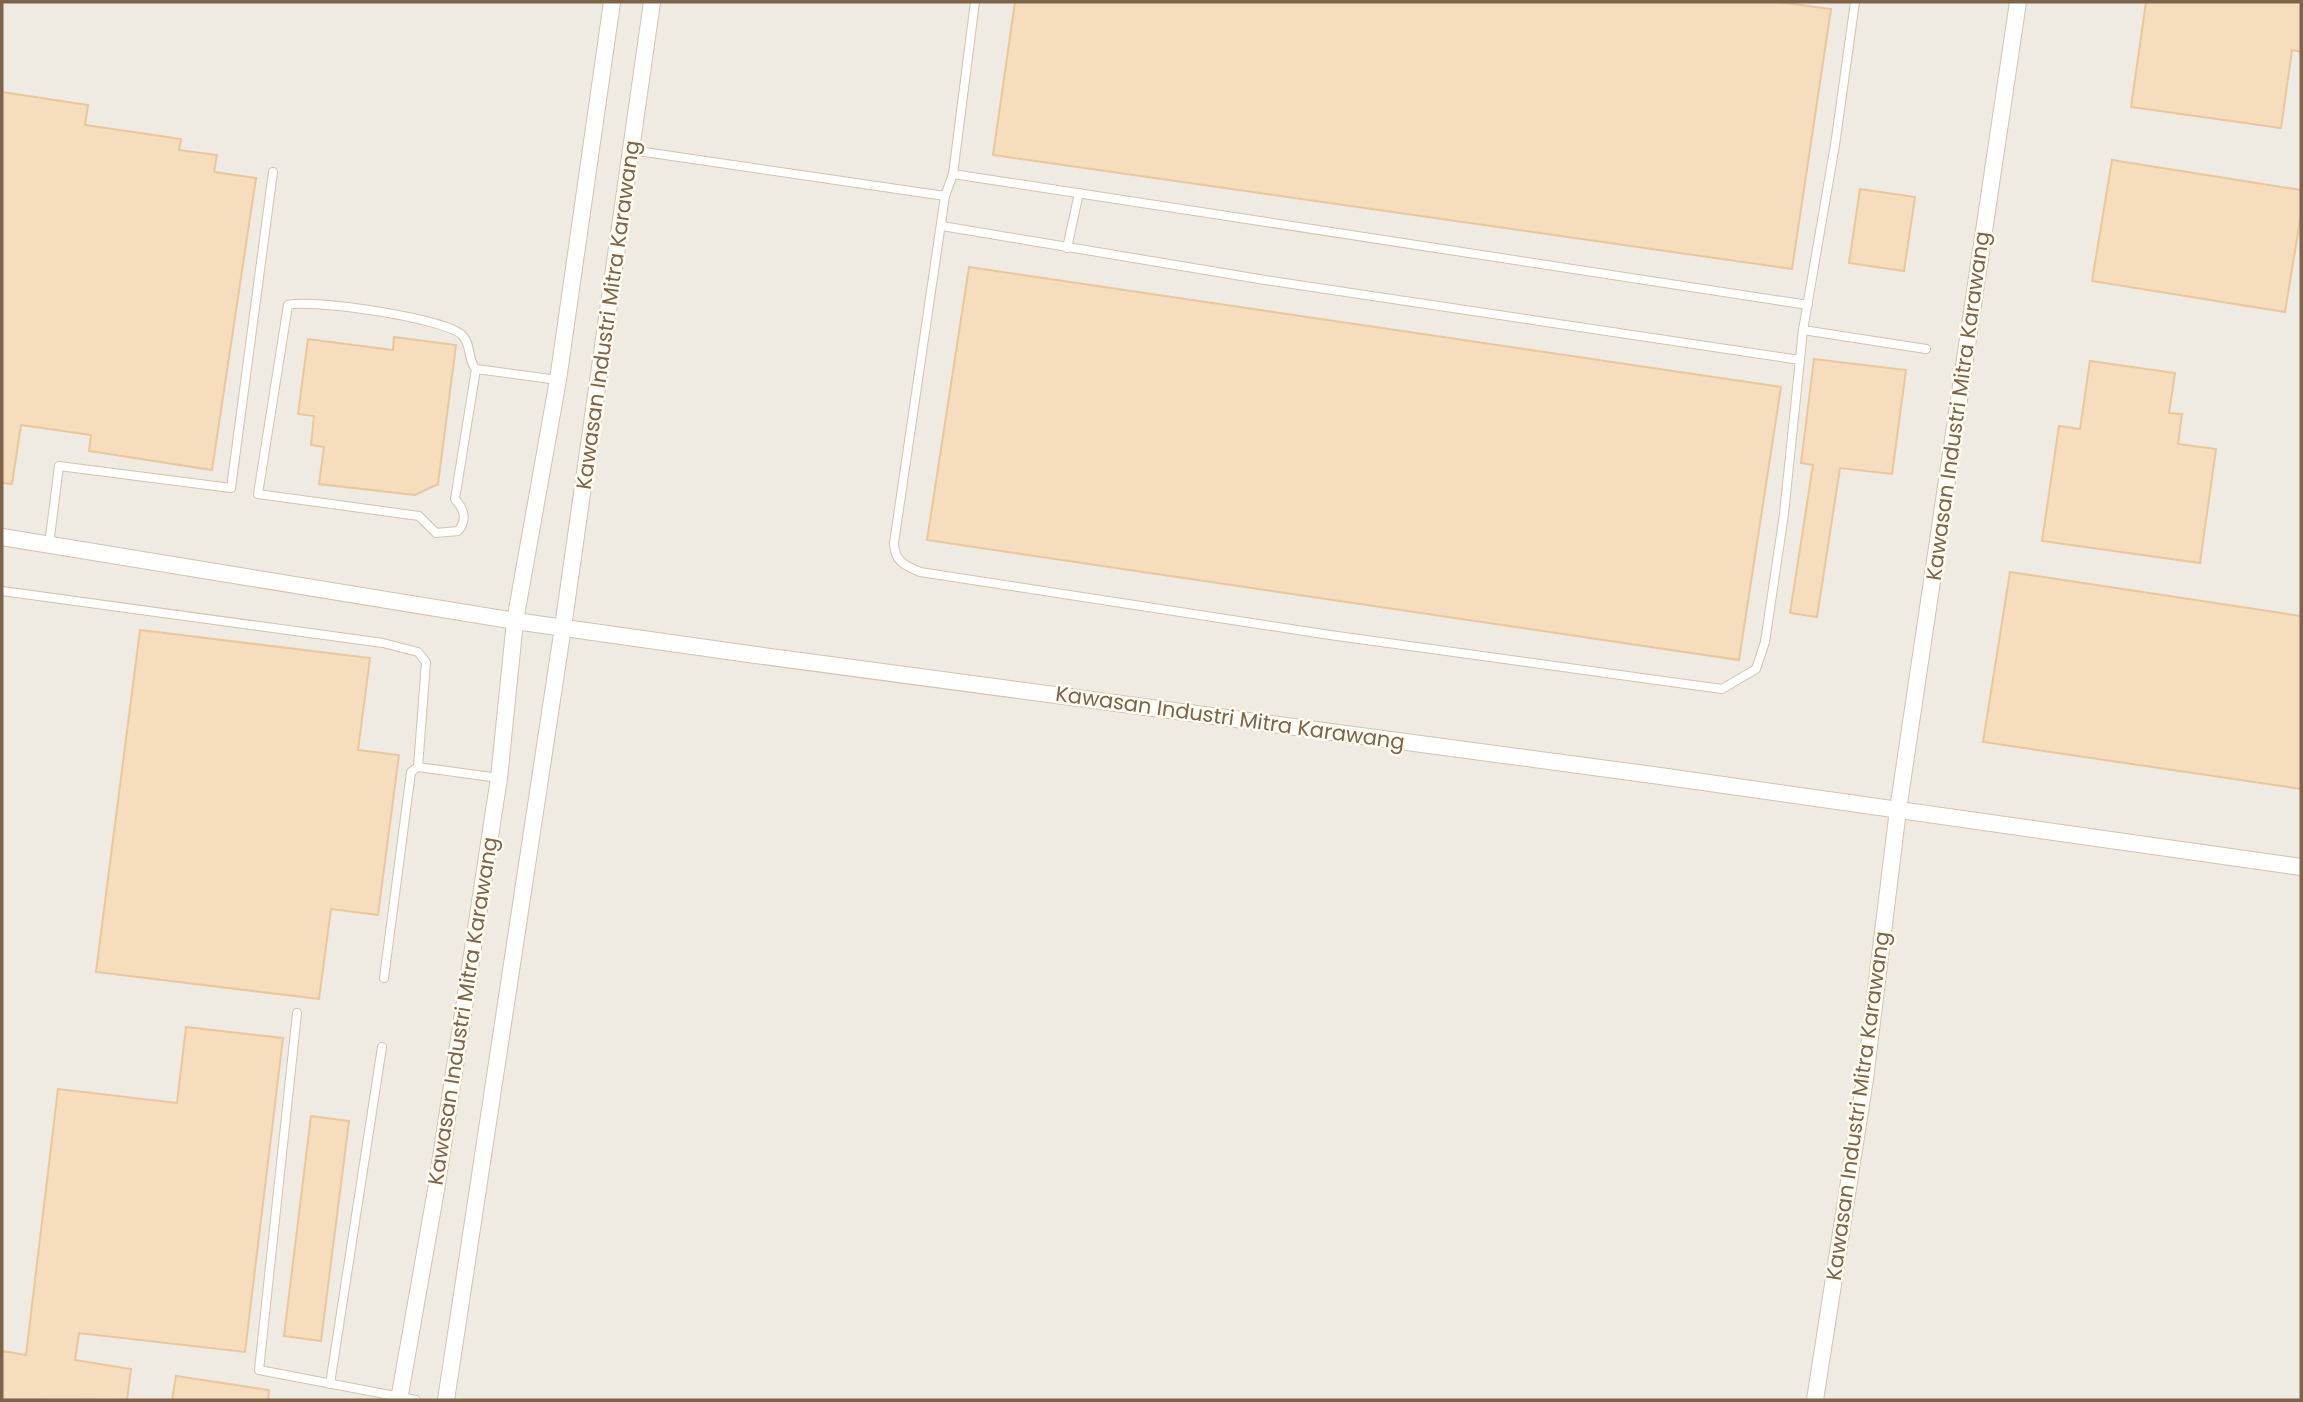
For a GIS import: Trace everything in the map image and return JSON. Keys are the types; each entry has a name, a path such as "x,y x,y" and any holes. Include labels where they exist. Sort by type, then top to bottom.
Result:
{"street":[{"name":"Kawasan Industri Mitra Karawang","path":"399,1398 436,1190 499,778 515,621 558,380 612,2"},
{"name":"Kawasan Industri Mitra Karawang","path":"446,1400 563,627 652,2"},
{"name":"Kawasan Industri Mitra Karawang","path":"1815,1400 1865,1079 1898,810 2018,2"},
{"path":"2,537 563,627"},
{"name":"Kawasan Industri Mitra Karawang","path":"563,627 2301,867"}],"lane":[{"path":"975,2 953,174 945,196 894,543 895,555 900,563 920,572 1330,635 1722,689 1756,670 1765,642 1784,514 1803,330 1835,145 1855,2"},
{"path":"631,150 945,196"},
{"path":"49,545 59,466 231,488 273,172"},
{"path":"953,174 1808,305"},
{"path":"1067,248 1079,193"},
{"path":"942,226 1067,248 1800,360"},
{"path":"476,369 455,499 465,514 464,523 458,531 436,533 419,516 258,494 286,306 323,302 411,318 459,332 467,341 471,363 476,369 558,380"},
{"path":"1803,330 1926,349"},
{"path":"2,591 383,643 418,652 426,662 418,767"},
{"path":"384,978 407,781 411,772 418,767 499,778"},
{"path":"297,1013 259,1370 416,1400"},
{"path":"330,1384 382,1047"}],"shaded area":[{"path":"2,2 2301,2 2301,1400 2,1400"}],"building":[{"path":"1015,2 1778,2 1831,9 1792,269 993,155"},
{"path":"2146,2 2301,2 2301,52 2292,50 2281,128 2131,107"},
{"path":"2,92 88,105 85,125 181,139 179,150 217,155 214,172 256,178 212,470 89,451 91,435 21,425 12,484 2,483"},
{"path":"2112,160 2301,190 2301,214 2285,312 2092,281"},
{"path":"1860,189 1915,197 1904,271 1849,263"},
{"path":"969,267 1781,387 1739,660 927,540"},
{"path":"394,337 456,345 438,484 415,495 319,484 324,447 311,445 314,416 298,414 308,339 393,350"},
{"path":"1814,359 1906,370 1892,474 1840,468 1817,617 1790,613 1813,465 1801,463"},
{"path":"2090,361 2175,373 2169,413 2182,414 2178,444 2216,449 2200,563 2042,541 2059,426 2080,429"},
{"path":"2010,572 2301,616 2301,789 1983,742"},
{"path":"140,630 370,658 358,750 399,755 378,915 331,909 319,999 96,972"},
{"path":"186,1027 283,1038 245,1352 79,1333 75,1360 131,1369 127,1400 2,1399 2,1351 26,1355 58,1089 177,1103"},
{"path":"311,1116 349,1121 321,1341 284,1336"},
{"path":"176,1376 269,1390 268,1400 172,1400"}]}
